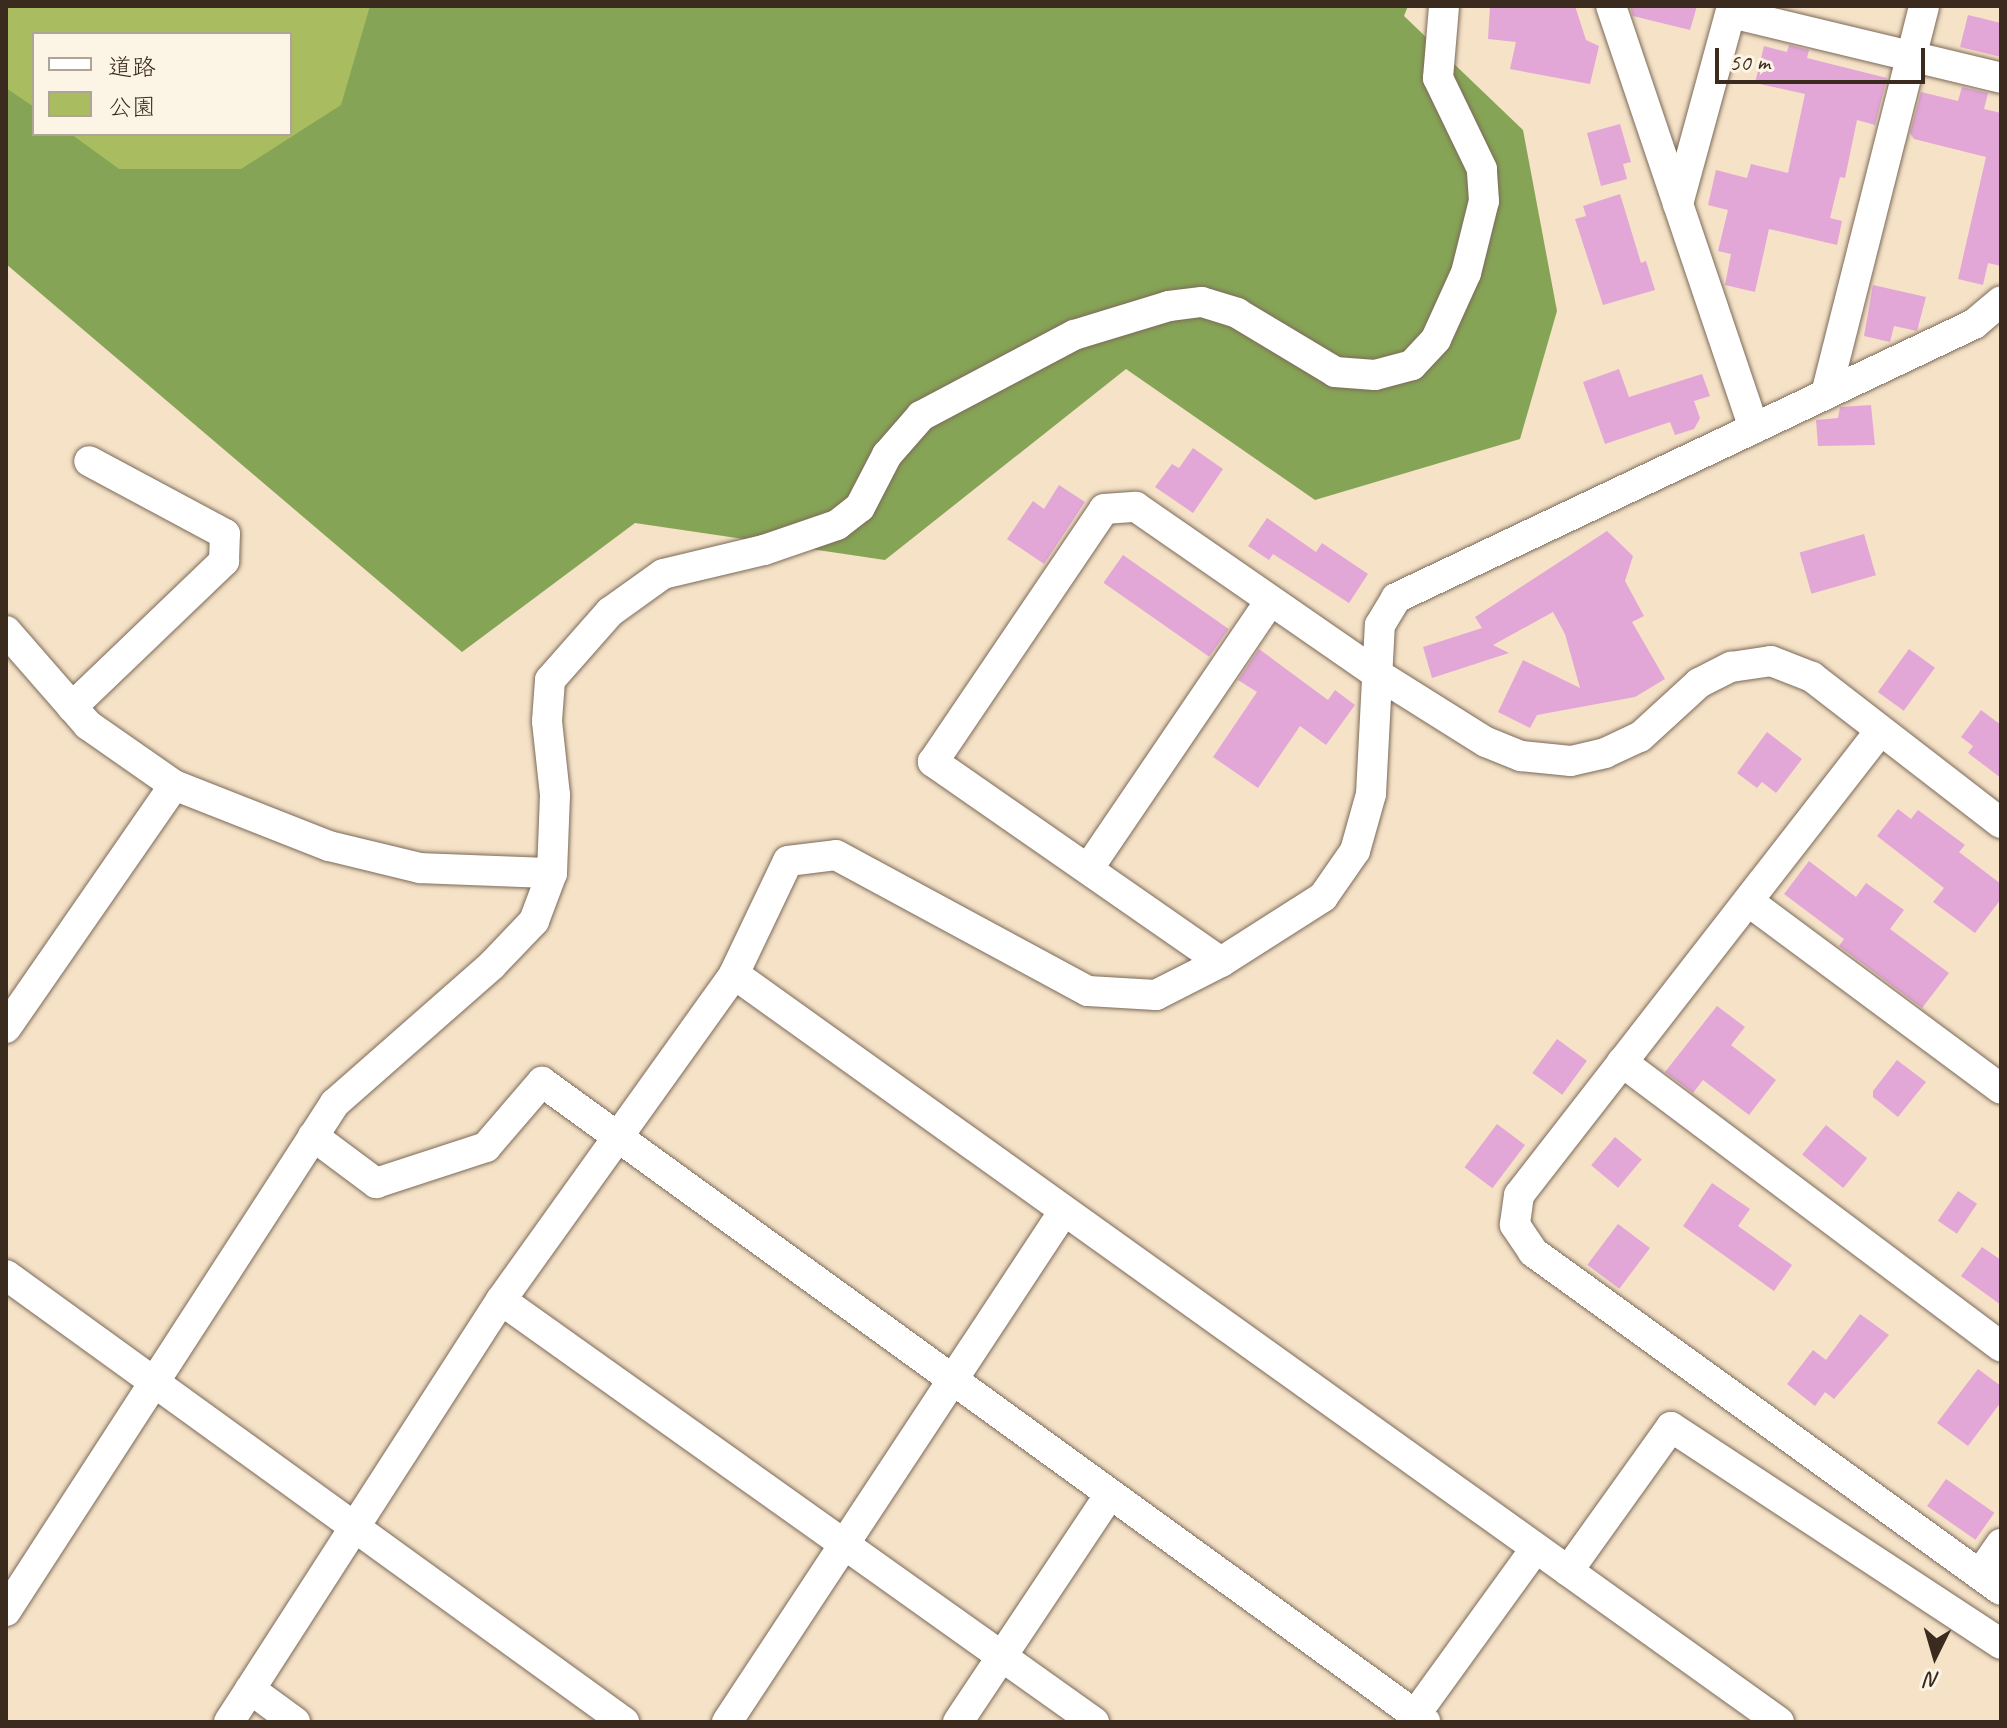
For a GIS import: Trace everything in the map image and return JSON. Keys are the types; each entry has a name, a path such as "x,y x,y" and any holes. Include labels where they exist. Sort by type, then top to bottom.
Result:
{"street":[{"path":"6,1611 335,1103 492,965 534,921 552,873 555,795 547,721 550,680 610,612 663,574 764,550 837,525 860,507 887,455 921,416 1074,335 1169,306 1202,302 1237,313 1335,372 1375,375 1412,365 1436,339 1466,273 1484,201 1482,169 1438,78 1444,6"},
{"path":"1611,6 1754,428"},
{"path":"1826,394 1924,6"},
{"path":"1678,204 1731,10 2001,78"},
{"path":"229,1722 501,1300 734,974 788,861 836,855 1088,991 1156,995 1221,962 1323,897 1355,851 1371,794 1380,625 1396,598 1974,324 2001,301"},
{"path":"72,707 224,561 225,534 89,461"},
{"path":"1221,962 933,762 1104,509 1136,507 1379,675 1486,742 1521,756 1571,761 1605,753 1640,737 1699,683 1731,667 1771,661 1812,677 2001,823"},
{"path":"1088,869 1270,601"},
{"path":"6,631 88,725 174,785 329,846 420,868 552,873"},
{"path":"1880,731 1519,1195 1515,1225 1533,1252 1990,1582 2001,1544"},
{"path":"6,1028 174,785"},
{"path":"1748,901 2001,1089"},
{"path":"734,974 1779,1722"},
{"path":"1622,1062 2001,1347"},
{"path":"313,1136 376,1183 486,1147 542,1082 1420,1718 1536,1548"},
{"path":"727,1722 1064,1211"},
{"path":"6,1275 624,1722"},
{"path":"501,1300 1094,1722"},
{"path":"1568,1571 1671,1427 2001,1644"},
{"path":"958,1722 1110,1494"},
{"path":"250,1689 295,1722"}],"green space":[{"path":"6,6 966,6 405,250 6,172"},
{"path":"370,6 1408,6 1404,16 1523,130 1557,311 1520,439 1315,500 1126,369 885,560 635,523 462,652 6,264 6,88 32,106 32,136 74,136 119,169 241,169 341,105"}],"building":[{"path":"1490,6 1575,6 1586,40 1599,46 1590,84 1510,69 1516,42 1488,39"},
{"path":"1630,6 1697,6 1690,30 1633,16"},
{"path":"1968,15 2001,23 2001,57 1960,47"},
{"path":"1789,45 1809,50 1807,58 1887,78 1875,125 1857,120 1845,178 1840,177 1830,218 1842,221 1837,245 1769,229 1755,292 1725,285 1731,254 1718,251 1728,210 1708,205 1716,170 1747,178 1751,164 1788,173 1805,94 1755,83 1764,46 1787,52"},
{"path":"1962,87 1988,93 1984,109 2001,113 2001,266 1988,263 1983,285 1958,279 1986,157 1914,139 1910,133 1921,92 1958,101"},
{"path":"1620,124 1631,162 1623,164 1627,179 1601,186 1587,133"},
{"path":"1620,194 1641,263 1646,261 1655,290 1603,305 1575,219 1586,216 1583,206"},
{"path":"1873,285 1926,297 1917,331 1894,326 1890,342 1864,336"},
{"path":"1619,369 1629,397 1702,374 1710,396 1694,401 1700,418 1694,429 1675,435 1670,422 1605,444 1583,382"},
{"path":"1871,405 1875,445 1818,446 1816,420 1838,418 1840,407"},
{"path":"1193,448 1223,469 1193,513 1155,487 1172,464 1179,468"},
{"path":"1059,485 1085,502 1044,564 1007,539 1033,501 1044,509"},
{"path":"1267,518 1316,552 1322,543 1368,574 1349,603 1273,554 1269,560 1248,546"},
{"path":"1607,531 1633,556 1625,581 1644,616 1632,622 1665,679 1635,697 1537,715 1530,728 1498,712 1523,660 1580,688 1565,634 1553,612 1493,645 1509,653 1432,678 1423,647 1482,628 1475,617"},
{"path":"1864,534 1876,575 1811,594 1800,552"},
{"path":"1123,555 1229,629 1209,657 1103,583"},
{"path":"1259,649 1328,700 1335,690 1355,705 1326,745 1300,726 1258,788 1213,757 1257,692 1238,680"},
{"path":"1909,649 1935,668 1904,711 1878,692"},
{"path":"1981,710 2001,725 2001,778 1968,753 1973,746 1961,737"},
{"path":"1767,732 1802,759 1776,793 1762,782 1757,788 1737,773"},
{"path":"1898,809 1911,819 1918,810 1965,845 1959,852 2001,884 2001,899 1975,933 1933,902 1944,888 1877,836"},
{"path":"1809,861 1856,897 1866,883 1904,910 1890,929 1949,973 1922,1008 1839,946 1844,939 1784,894"},
{"path":"1717,1006 1745,1027 1731,1045 1776,1080 1749,1115 1703,1080 1693,1093 1665,1072"},
{"path":"1557,1039 1587,1061 1562,1095 1532,1073"},
{"path":"1897,1060 1926,1082 1898,1117 1873,1097 1873,1091"},
{"path":"1497,1124 1525,1145 1492,1188 1465,1167"},
{"path":"1826,1125 1867,1158 1843,1188 1802,1155"},
{"path":"1615,1137 1642,1159 1618,1188 1591,1165"},
{"path":"1712,1183 1750,1209 1738,1226 1792,1265 1774,1291 1683,1226"},
{"path":"1958,1191 1977,1204 1957,1234 1938,1221"},
{"path":"1618,1224 1650,1248 1619,1289 1587,1265"},
{"path":"1982,1247 2001,1260 2001,1305 1961,1276"},
{"path":"1860,1314 1889,1335 1834,1399 1825,1392 1815,1406 1787,1384 1813,1350 1826,1360"},
{"path":"1978,1369 2001,1386 2001,1402 1968,1446 1937,1423"},
{"path":"1946,1479 1994,1513 1975,1540 1927,1506"}]}
